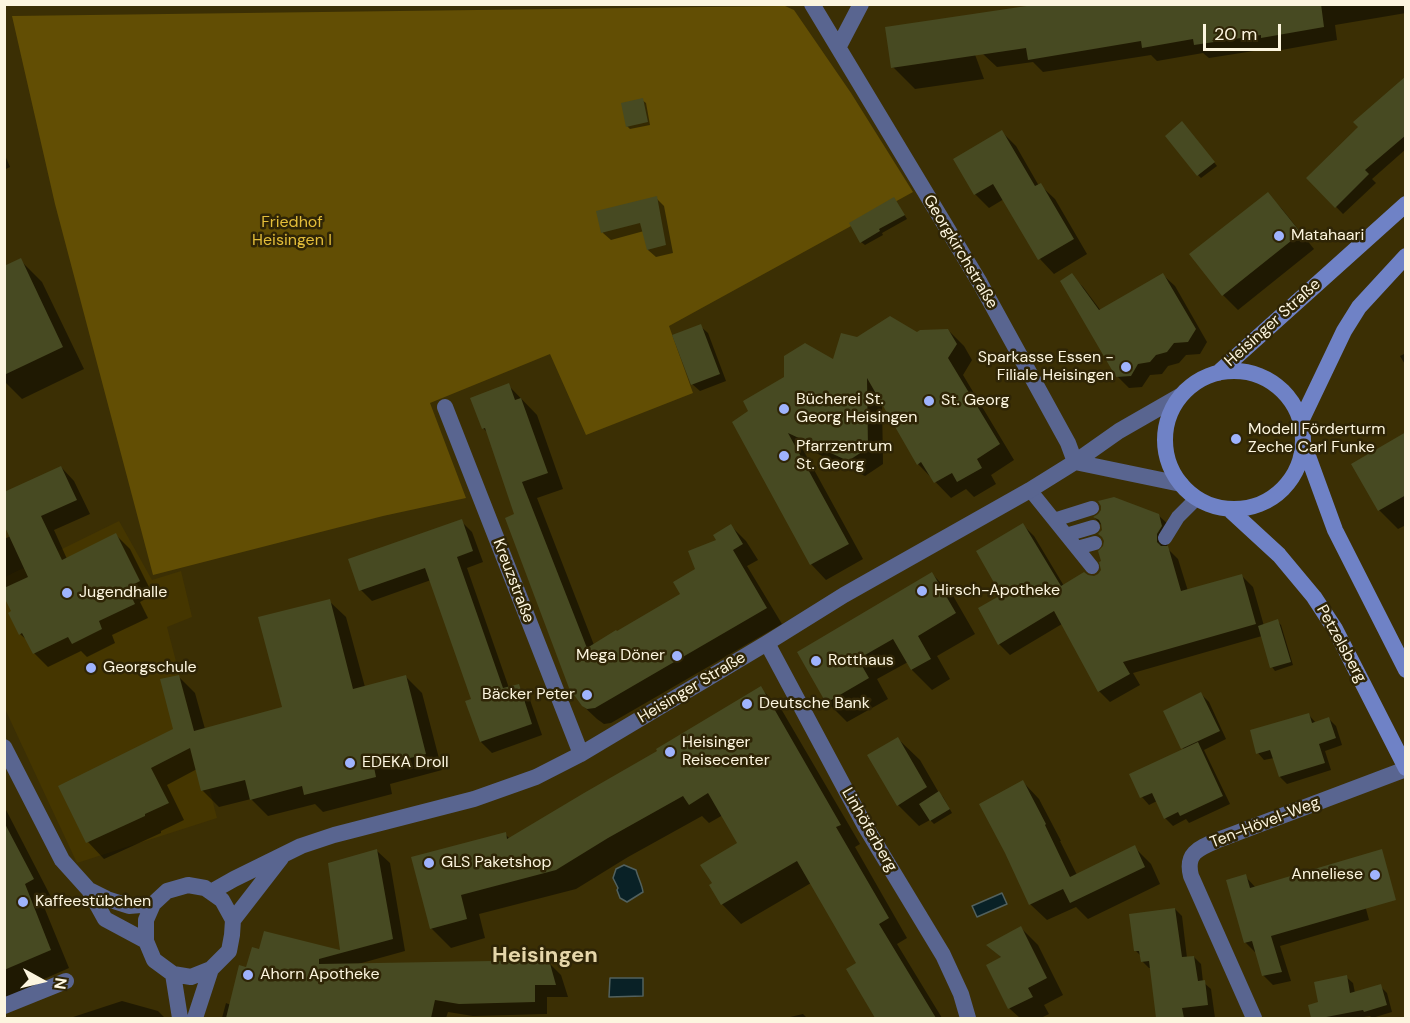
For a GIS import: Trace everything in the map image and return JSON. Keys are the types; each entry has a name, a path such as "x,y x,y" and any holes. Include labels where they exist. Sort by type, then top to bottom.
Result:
{"main road":[{"name":"Heisinger Straße","path":"1218,373 1406,204"},
{"path":"1301,421 1344,331 1359,307 1406,256"},
{"name":"Heisinger Straße","path":"1218,373 1236,371 1253,374 1269,380 1283,391 1294,405 1301,421 1304,445 1296,471 1280,493 1256,506 1229,510"},
{"path":"1218,373 1207,376 1180,396 1168,421 1166,433 1168,459 1180,484 1196,499 1229,510"},
{"path":"1304,445 1335,530 1406,670"},
{"name":"Petzelsberg","path":"1229,510 1279,555 1314,597 1335,629 1406,769"}],"street":[{"name":"Georgkirchstraße","path":"812,4 980,283 1068,444 1075,462"},
{"path":"839,46 861,4"},
{"name":"Heisinger Straße","path":"211,892 301,846 334,835 494,793 536,777 581,754 767,644 844,595 1030,490 1075,462 1119,430 1180,396"},
{"name":"Kreuzstraße","path":"445,407 581,754"},
{"path":"1075,462 1180,484"},
{"name":"Linhöferberg","path":"767,644 865,826 943,955 961,994 968,1018"},
{"path":"4,747 62,860 89,890 105,919 146,942"},
{"name":"Ten-Hövel-Weg","path":"1254,1018 1191,876 1190,860 1194,853 1218,840 1406,769"},
{"name":"Heisinger Straße","path":"233,920 284,855"},
{"path":"188,885 205,888 211,892 222,900 233,920 229,951 211,969 192,977 173,974 154,960 146,942 146,920 153,904 167,891 188,885"},
{"path":"89,890 129,906 153,904"},
{"path":"195,1018 211,969"},
{"path":"173,974 180,1018"},
{"path":"4,1006 66,981"}],"lane":[{"path":"1030,490 1077,548 1093,562"},
{"path":"1165,538 1166,520 1196,499"},
{"path":"1054,520 1092,508"},
{"path":"1066,535 1093,527"},
{"path":"1077,548 1095,543"}],"shaded area":[{"name":"Georgschule","path":"119,521 152,580 181,571 192,617 167,627 217,818 77,863 5,709 5,577"}],"green space":[{"name":"Friedhof Heisingen I","path":"785,6 794,10 851,93 913,192 669,326 693,393 586,435 550,354 430,403 466,498 383,516 153,575 55,204 12,16"}],"water":[{"path":"624,865 636,870 643,892 627,902 620,898 613,878 616,869"},
{"path":"1002,893 1007,904 977,917 972,906"},
{"path":"610,978 643,978 643,996 609,997"}],"building":[{"path":"1040,4 1321,4 1324,27 1261,38 1261,35 1194,45 1193,39 1142,48 1141,41 1028,60 1026,48 891,68 885,27"},
{"path":"1406,76 1406,135 1365,170 1369,174 1335,208 1306,178 1358,127 1353,122"},
{"path":"643,98 648,122 626,127 621,103"},
{"path":"1182,121 1215,162 1197,176 1165,136"},
{"path":"1002,130 1035,186 1041,183 1074,239 1038,260 993,184 974,195 953,159"},
{"path":"1268,192 1301,233 1222,296 1189,254"},
{"path":"657,196 666,245 647,250 640,223 601,233 596,211"},
{"path":"894,197 905,215 879,229 880,231 860,243 849,223"},
{"path":"21,258 63,347 4,375 4,266"},
{"path":"1072,273 1099,310 1163,273 1196,329 1188,342 1174,343 1167,352 1156,355 1150,362 1138,364 1131,376 1116,377 1060,281"},
{"path":"890,316 917,332 948,329 957,344 948,358 1000,444 977,459 982,468 957,482 952,473 934,483 921,462 917,465 867,378 868,448 848,461 788,433 849,544 810,565 732,422 748,411 743,401 784,377 784,356 805,343 833,359 841,333 857,337"},
{"path":"701,324 720,374 691,385 672,335"},
{"path":"509,383 515,400 521,398 548,473 522,482 587,648 680,594 673,582 695,569 688,551 716,540 713,535 731,524 743,544 733,550 767,608 595,708 587,709 582,706 569,688 505,518 514,514 485,428 482,429 470,398"},
{"path":"1406,432 1406,495 1378,511 1351,464"},
{"name":"Jugendhalle","path":"61,466 77,500 41,516 62,560 116,533 140,581 127,588 135,604 99,621 102,629 72,644 68,637 33,654 22,633 19,635 8,613 11,611 4,597 4,588 28,577 4,525 4,492"},
{"path":"1114,497 1159,514 1162,526 1157,534 1157,542 1161,546 1168,546 1181,591 1242,574 1256,624 1123,662 1130,674 1098,692 1054,611 998,645 978,608 1001,595 976,551 1023,523 1061,586 1084,572 1094,576 1101,570 1098,551 1104,541 1098,534 1102,530 1101,524 1093,517 1101,510 1098,501"},
{"path":"462,519 473,551 457,557 503,688 519,684 532,724 480,742 465,701 471,699 425,568 359,591 348,559"},
{"path":"932,572 956,613 918,636 931,659 911,670 893,639 858,659 869,678 826,703 797,652"},
{"path":"330,599 353,689 406,675 426,754 374,767 376,777 304,795 302,786 250,800 245,780 201,791 190,748 151,768 169,803 86,843 58,786 173,729 160,679 179,675 194,731 282,707 258,617"},
{"path":"1278,619 1291,662 1270,668 1258,626"},
{"path":"761,686 841,825 836,827 889,918 879,924 936,1018 875,1018 846,969 856,963 797,861 721,905 709,885 712,883 700,865 737,843 708,793 689,805 683,796 556,870 461,895 467,919 430,929 411,857 506,832 507,839 657,751 656,749"},
{"path":"1201,692 1220,731 1181,749 1163,711"},
{"path":"1309,713 1312,723 1329,717 1336,738 1319,744 1325,763 1279,777 1270,750 1256,754 1250,730"},
{"path":"898,737 927,787 897,806 867,755"},
{"path":"1198,742 1223,796 1180,816 1178,812 1164,819 1152,793 1140,798 1129,774"},
{"path":"1023,780 1070,877 1135,845 1145,867 1070,903 1063,889 1029,905 979,804"},
{"path":"939,791 950,809 930,821 919,804"},
{"path":"4,822 34,879 25,884 51,950 4,970"},
{"path":"377,849 393,939 319,959 319,964 549,960 556,985 535,985 535,1002 459,1004 435,1000 431,1018 226,1018 239,965 246,967 252,947 259,949 264,931 340,950 328,863"},
{"path":"1382,849 1396,900 1271,936 1282,972 1262,976 1252,941 1244,943 1226,880 1246,874 1250,888"},
{"path":"1175,908 1182,957 1194,956 1198,981 1205,980 1208,1005 1182,1008 1184,1018 1156,1018 1149,961 1141,962 1139,951 1134,951 1129,914"},
{"path":"1021,926 1047,978 1028,988 1033,997 1008,1009 986,965 1001,957 986,945"},
{"path":"1347,975 1350,993 1381,984 1387,1005 1364,1012 1363,1010 1311,1018 1308,1005 1318,1002 1314,982"}],"place":[{"name":"Matahaari","path":"1279,236"},
{"name":"Sparkasse Essen - Filiale Heisingen","path":"1126,367"},
{"name":"St. Georg","path":"929,401"},
{"name":"Bücherei St. Georg Heisingen","path":"784,409"},
{"name":"Modell Förderturm Zeche Carl Funke","path":"1236,439"},
{"name":"Pfarrzentrum St. Georg","path":"784,456"},
{"name":"Hirsch-Apotheke","path":"922,591"},
{"name":"Jugendhalle","path":"67,593"},
{"name":"Mega Döner","path":"677,656"},
{"name":"Rotthaus","path":"816,661"},
{"name":"Georgschule","path":"91,668"},
{"name":"Bäcker Peter","path":"587,695"},
{"name":"Deutsche Bank","path":"747,704"},
{"name":"Heisinger Reisecenter","path":"670,752"},
{"name":"EDEKA Droll","path":"350,763"},
{"name":"GLS Paketshop","path":"429,863"},
{"name":"Anneliese","path":"1375,875"},
{"name":"Kaffeestübchen","path":"23,902"},
{"name":"Ahorn Apotheke","path":"248,975"}],"district":[{"name":"Heisingen","path":"545,956"}]}
